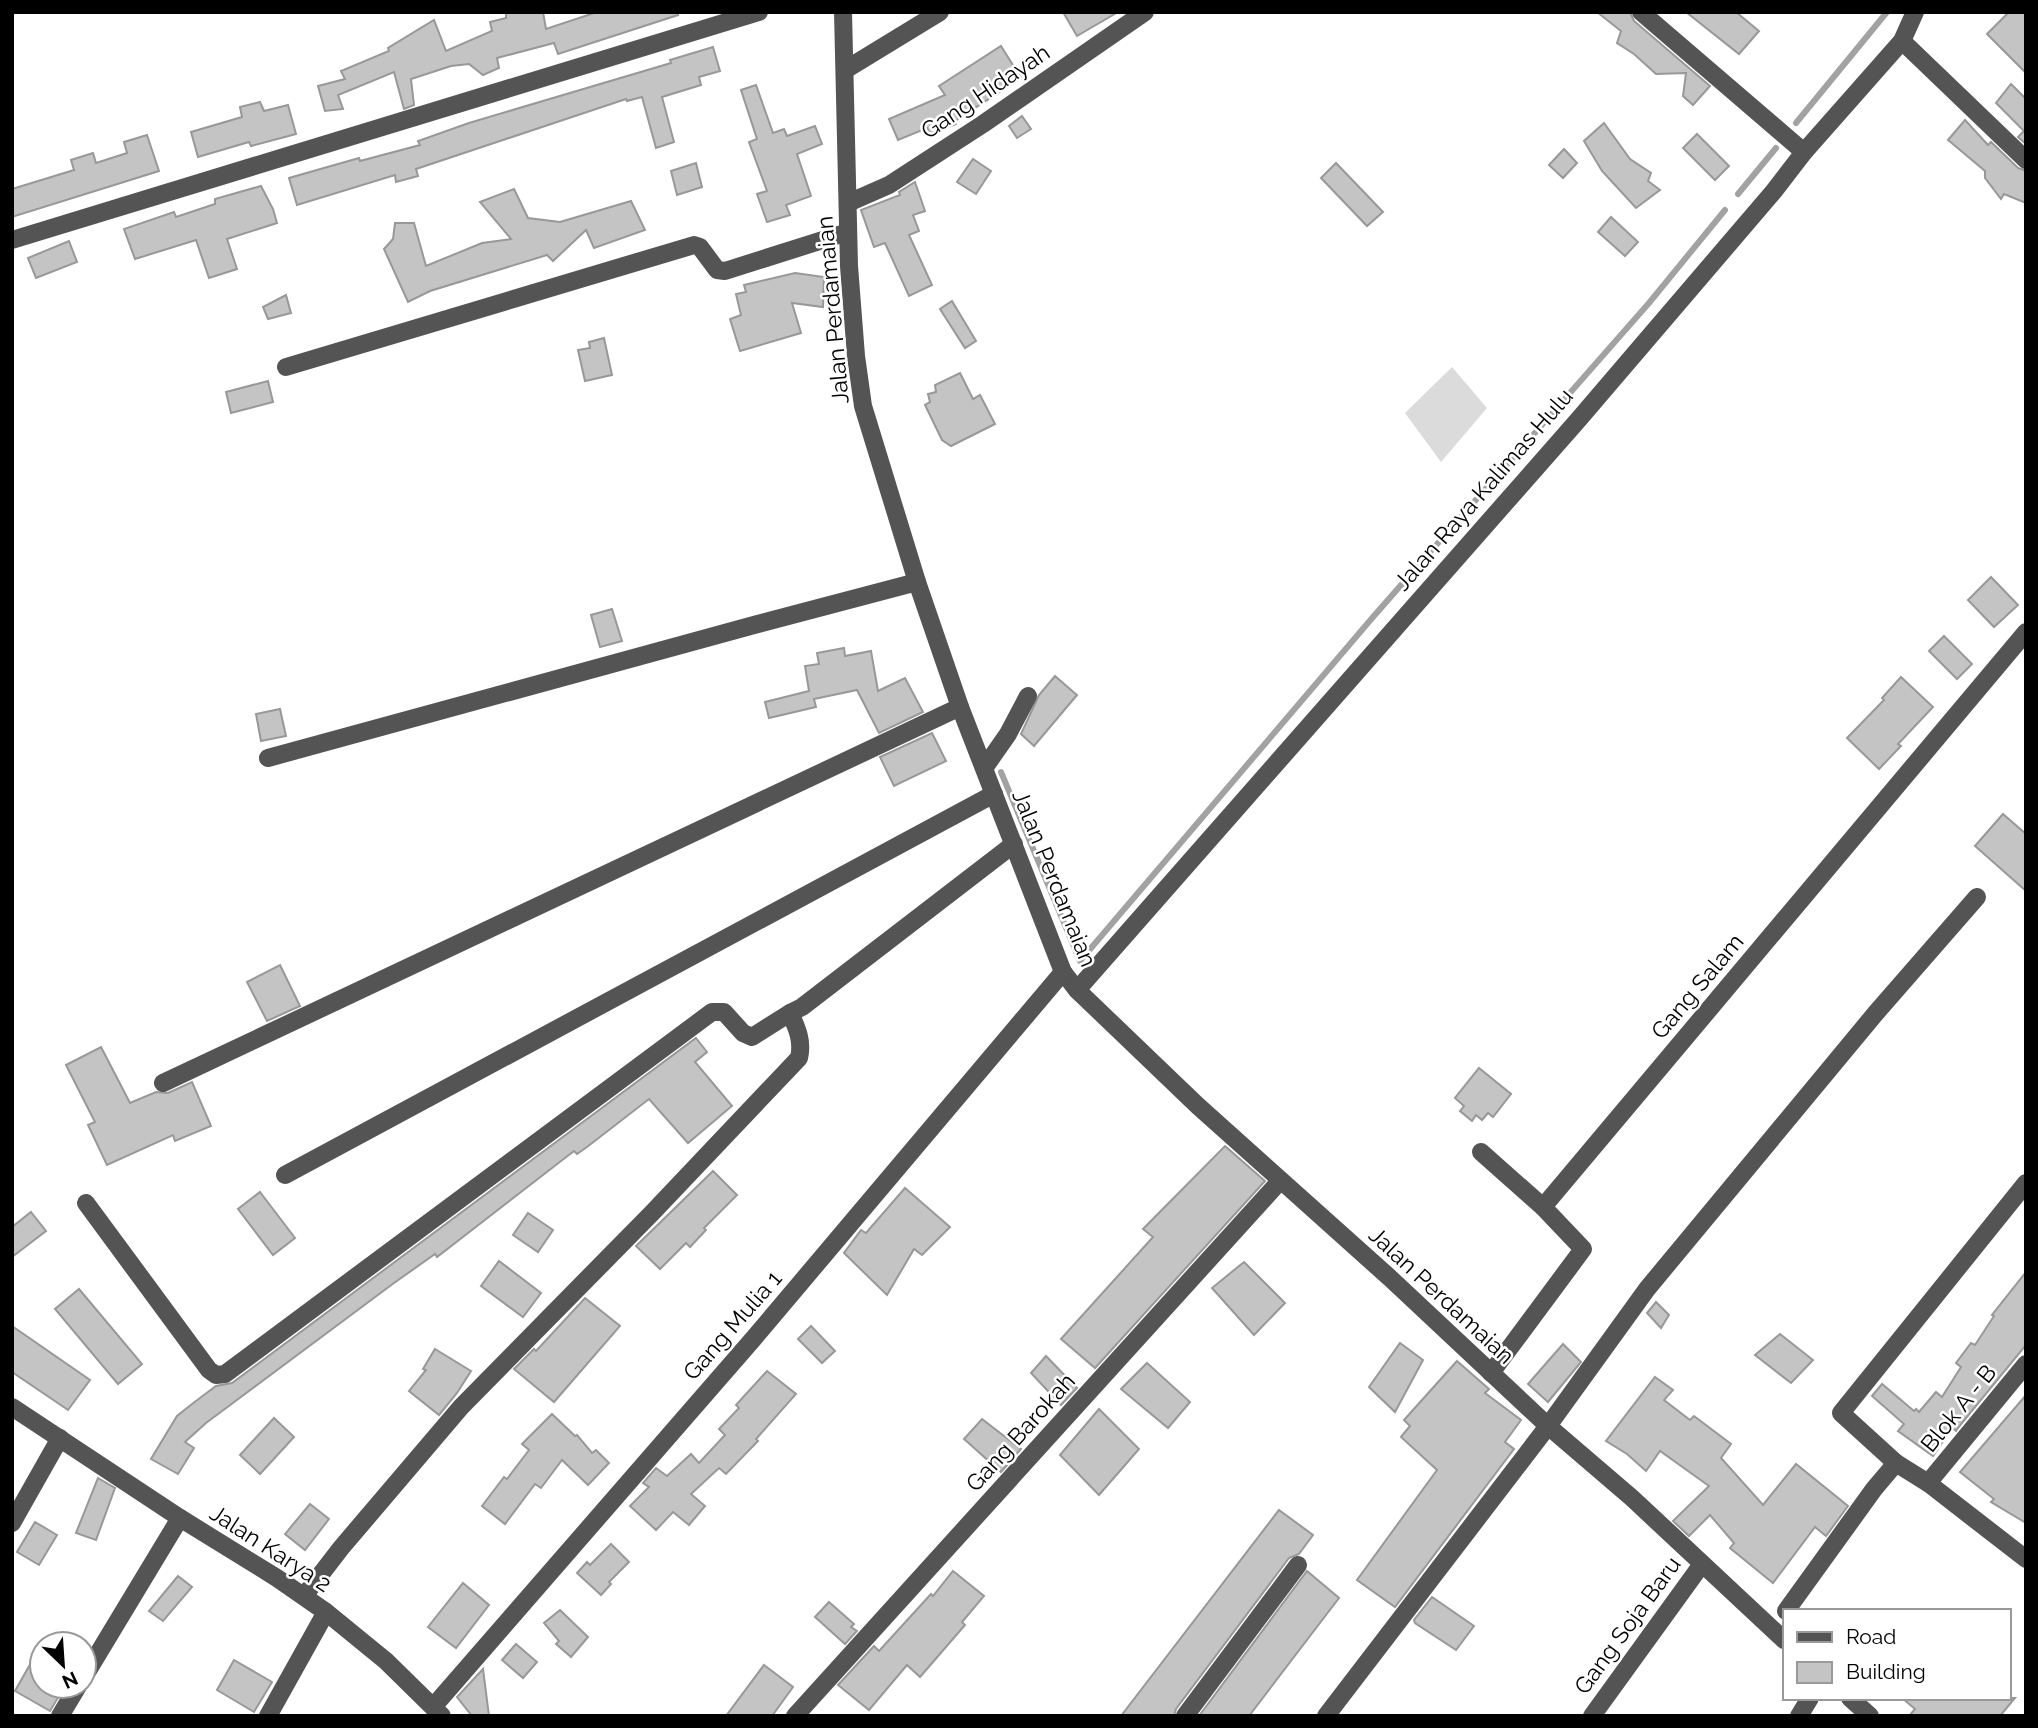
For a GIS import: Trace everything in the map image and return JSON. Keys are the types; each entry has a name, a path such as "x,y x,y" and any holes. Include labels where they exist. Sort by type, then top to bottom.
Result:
{"street":[{"path":"12,240 759,12"},
{"name":"Jalan Perdamaian","path":"843,12 848,232 855,343 861,394 869,429 960,707 1063,972 1077,990 1198,1107 1390,1278 1548,1426 1632,1498 1779,1634"},
{"path":"845,70 940,12"},
{"name":"Gang Hidayah","path":"848,203 889,185 1145,12"},
{"path":"1642,12 1804,152"},
{"name":"Jalan Raya Kalimas Hulu","path":"1077,990 1579,419 1804,152 1902,41 1914,12"},
{"path":"1902,41 2026,160"},
{"path":"286,368 694,245 700,247 717,270 725,271 848,232"},
{"path":"268,758 917,582"},
{"name":"Gang Salam","path":"1543,1207 2026,632"},
{"path":"985,767 994,758 1028,696"},
{"path":"163,1083 960,707"},
{"path":"285,1175 994,794"},
{"path":"86,1203 209,1370 216,1375 225,1374 712,1012 724,1012 743,1033 752,1037 802,1007 1014,844"},
{"path":"1326,1716 1548,1426 1673,1257 1875,1014 1977,898"},
{"name":"Gang Mulia 1","path":"438,1712 1063,972"},
{"path":"304,1597 341,1548 461,1407 652,1213 799,1058 799,1034 790,1013"},
{"path":"1481,1152 1543,1207 1583,1249 1491,1373"},
{"name":"Gang Barokah","path":"796,1716 1280,1181"},
{"path":"2023,1553 1928,1483 1896,1463 1841,1413 2026,1183"},
{"name":"Blok A - B","path":"1928,1483 2026,1364"},
{"name":"Jalan Karya 2","path":"12,1407 326,1612 386,1661 438,1712"},
{"path":"12,1523 60,1438"},
{"path":"1787,1609 1874,1489 1896,1463"},
{"path":"98,1653 180,1518"},
{"name":"Gang Soja Baru","path":"1591,1716 1702,1564"},
{"path":"1185,1716 1298,1565"},
{"path":"268,1716 326,1612"},
{"path":"60,1716 70,1700"},
{"path":"1799,1716 1809,1700"},
{"path":"1852,1700 1870,1716"}],"shaded area":[{"path":"1452,367 1487,408 1441,462 1405,413"}],"building":[{"path":"506,12 543,12 546,29 597,12 677,12 678,15 558,54 554,43 497,58 499,68 483,75 469,64 451,66 411,79 414,105 404,109 394,72 338,95 343,109 325,111 318,86 345,79 341,71 389,51 388,48 434,20 446,51 492,31 490,22 506,18"},
{"path":"1063,12 1118,12 1077,36"},
{"path":"1597,12 1630,12 1634,21 1710,86 1693,105 1683,96 1686,73 1656,74 1617,43 1621,31"},
{"path":"1686,12 1736,12 1759,31 1739,54"},
{"path":"2009,12 2026,12 2026,73 1987,34"},
{"path":"1001,46 1021,78 955,121 956,124 930,135 927,128 898,140 889,119 945,95 939,86"},
{"path":"713,47 720,71 699,77 701,85 662,97 674,142 656,148 642,97 627,101 626,99 416,169 418,176 396,182 395,175 297,205 289,178 359,158 360,161 420,145 418,141 469,123 671,63 670,60"},
{"path":"2011,84 2026,99 2026,144 2018,137 2024,131 1996,103"},
{"path":"756,85 773,133 784,129 787,136 815,126 822,144 797,154 811,196 786,205 790,215 767,222 757,194 767,191 749,142 757,139 741,90"},
{"path":"260,102 264,111 288,105 296,134 251,146 249,142 198,157 191,132 242,117 240,107"},
{"path":"1022,116 1031,129 1017,138 1009,126"},
{"path":"1965,120 1988,145 1991,142 2018,168 2026,171 2026,203 2004,194 2001,199 1985,178 1985,171 1948,140"},
{"path":"1604,123 1630,159 1651,173 1648,181 1660,190 1636,208 1602,171 1584,141"},
{"path":"1697,134 1729,166 1715,180 1683,148"},
{"path":"147,135 159,171 12,217 12,189 74,170 71,160 93,153 96,163 127,153 124,142"},
{"path":"1564,149 1577,163 1563,178 1549,165"},
{"path":"973,159 991,171 976,194 957,182"},
{"path":"696,163 702,187 677,195 671,171"},
{"path":"1336,163 1383,212 1367,226 1321,178"},
{"path":"915,182 925,211 913,215 919,231 909,235 932,285 909,296 885,243 874,247 861,210 900,195 899,192"},
{"path":"261,186 277,223 227,239 237,269 209,278 196,240 135,259 124,229 174,212 176,217 215,204 215,199"},
{"path":"514,189 528,218 560,222 631,201 645,230 594,248 586,230 553,261 547,255 430,291 408,302 384,249 393,239 395,223 414,223 426,266 482,243 511,239 480,202"},
{"path":"1611,217 1638,242 1625,256 1598,232"},
{"path":"69,241 77,262 36,278 28,258"},
{"path":"795,273 824,277 823,307 792,303 801,333 740,351 730,319 741,315 736,294 746,292 744,285"},
{"path":"286,295 291,313 268,319 263,307"},
{"path":"952,301 976,341 965,348 940,309"},
{"path":"604,338 612,375 585,381 578,350 590,348 589,342"},
{"path":"960,373 973,399 980,395 995,424 951,446 942,440 925,405 930,402 928,394 936,392 935,385"},
{"path":"268,381 273,402 231,413 226,392"},
{"path":"1991,577 2018,605 1994,627 1968,600"},
{"path":"612,609 622,641 600,647 591,615"},
{"path":"1944,636 1972,664 1957,679 1929,651"},
{"path":"844,648 845,656 871,651 878,691 905,678 923,712 879,733 857,690 814,699 816,707 769,718 765,702 809,691 805,666 819,664 817,653"},
{"path":"1055,676 1077,695 1034,746 1021,734 1039,695"},
{"path":"1901,677 1933,707 1879,769 1847,738 1884,700 1882,698"},
{"path":"280,709 286,736 261,741 256,714"},
{"path":"932,733 946,761 894,786 880,757"},
{"path":"2003,814 2026,834 2026,891 1975,846"},
{"path":"280,965 300,1006 267,1021 247,982"},
{"path":"696,1038 707,1052 695,1062 732,1106 688,1143 649,1099 577,1154 574,1151 437,1257 435,1254 394,1283 206,1423 185,1442 194,1448 178,1474 151,1459 177,1416 192,1404 216,1386 232,1383"},
{"path":"101,1047 130,1103 156,1092 168,1093 192,1082 211,1126 175,1141 173,1135 107,1165 88,1125 95,1122 66,1065"},
{"path":"1479,1068 1511,1094 1493,1117 1488,1113 1482,1120 1476,1115 1472,1121 1460,1111 1464,1106 1455,1098"},
{"path":"1225,1146 1265,1181 1095,1368 1061,1339 1153,1237 1143,1229"},
{"path":"713,1171 737,1195 704,1228 706,1230 690,1247 686,1243 660,1269 636,1246"},
{"path":"905,1188 950,1227 922,1255 914,1249 887,1295 844,1253 861,1230 866,1233"},
{"path":"260,1192 295,1238 273,1255 238,1209"},
{"path":"31,1212 46,1231 12,1257 12,1227"},
{"path":"528,1213 553,1230 538,1252 513,1235"},
{"path":"499,1261 541,1293 523,1317 481,1286"},
{"path":"1244,1262 1285,1303 1254,1335 1212,1288"},
{"path":"2026,1272 2026,1345 1956,1431 1952,1428 1933,1456 1898,1431 1904,1424 1872,1396 1882,1384 1914,1411 1916,1409 1919,1412 1936,1392 1942,1397 1961,1367 1956,1363 1971,1343 1975,1345 1994,1316 1992,1315"},
{"path":"79,1289 142,1364 118,1384 55,1309"},
{"path":"585,1298 620,1326 554,1402 514,1369 534,1349 536,1351"},
{"path":"1656,1302 1669,1315 1661,1328 1647,1313"},
{"path":"12,1326 90,1380 68,1410 12,1372"},
{"path":"811,1326 835,1351 822,1363 798,1339"},
{"path":"1780,1334 1813,1360 1791,1383 1755,1355"},
{"path":"1400,1343 1423,1360 1395,1412 1369,1387"},
{"path":"1563,1344 1581,1362 1548,1402 1528,1384"},
{"path":"435,1349 471,1371 439,1415 409,1391 426,1370 423,1369"},
{"path":"1046,1356 1077,1388 1061,1405 1031,1373"},
{"path":"1457,1361 1489,1389 1485,1393 1521,1420 1505,1442 1514,1449 1395,1607 1357,1580 1437,1470 1401,1437 1410,1426 1404,1420"},
{"path":"1147,1363 1190,1402 1168,1428 1121,1389"},
{"path":"767,1371 796,1394 756,1439 758,1441 726,1474 719,1468 691,1494 705,1506 689,1525 673,1512 656,1530 630,1506 649,1487 643,1483 656,1468 667,1476 691,1454 699,1463 725,1435 719,1429 739,1408 736,1405"},
{"path":"1655,1377 1673,1390 1664,1400 1690,1420 1694,1416 1731,1444 1721,1458 1763,1505 1796,1464 1848,1506 1826,1536 1815,1527 1773,1583 1730,1548 1734,1543 1710,1515 1689,1536 1673,1521 1709,1486 1660,1451 1646,1471 1627,1454 1606,1441"},
{"path":"2026,1395 2026,1523 1991,1502 1994,1499 1960,1472"},
{"path":"1099,1409 1139,1449 1099,1495 1060,1455"},
{"path":"552,1414 577,1435 592,1453 596,1450 609,1463 588,1485 562,1460 541,1488 535,1484 505,1524 482,1506 529,1450 522,1444"},
{"path":"274,1418 294,1437 260,1474 240,1455"},
{"path":"982,1419 1021,1449 1001,1472 964,1439"},
{"path":"98,1478 115,1488 96,1540 76,1533"},
{"path":"310,1504 329,1519 305,1550 285,1534"},
{"path":"1279,1510 1313,1535 1299,1554 1289,1558 1176,1709 1174,1716 1121,1716"},
{"path":"35,1522 57,1535 39,1565 17,1552"},
{"path":"611,1544 629,1562 609,1582 611,1584 601,1595 577,1573 587,1562 590,1565"},
{"path":"953,1571 984,1596 962,1622 965,1625 920,1677 907,1665 869,1710 838,1685 874,1646 879,1651 931,1594 933,1596"},
{"path":"1307,1571 1339,1598 1249,1716 1199,1716"},
{"path":"178,1576 192,1587 163,1621 149,1611"},
{"path":"463,1583 489,1605 456,1648 428,1627"},
{"path":"1432,1597 1474,1626 1456,1650 1415,1623 1414,1620"},
{"path":"829,1602 854,1624 851,1627 857,1631 845,1644 815,1617"},
{"path":"560,1610 588,1637 571,1657 556,1644 559,1641 544,1623"},
{"path":"516,1644 537,1662 523,1678 502,1660"},
{"path":"234,1660 272,1682 254,1712 217,1690"},
{"path":"764,1665 793,1687 772,1716 726,1716"},
{"path":"28,1668 28,1698 15,1691"},
{"path":"483,1669 489,1716 472,1716 457,1697"},
{"path":"2015,1698 2000,1716 1909,1716 1915,1709 1904,1700"},
{"path":"31,1700 57,1700 50,1711"}],"waterway":[{"path":"1796,123 1887,12"},
{"path":"1738,194 1776,148"},
{"path":"1001,772 1080,961 1373,617 1649,303 1725,210"}]}
